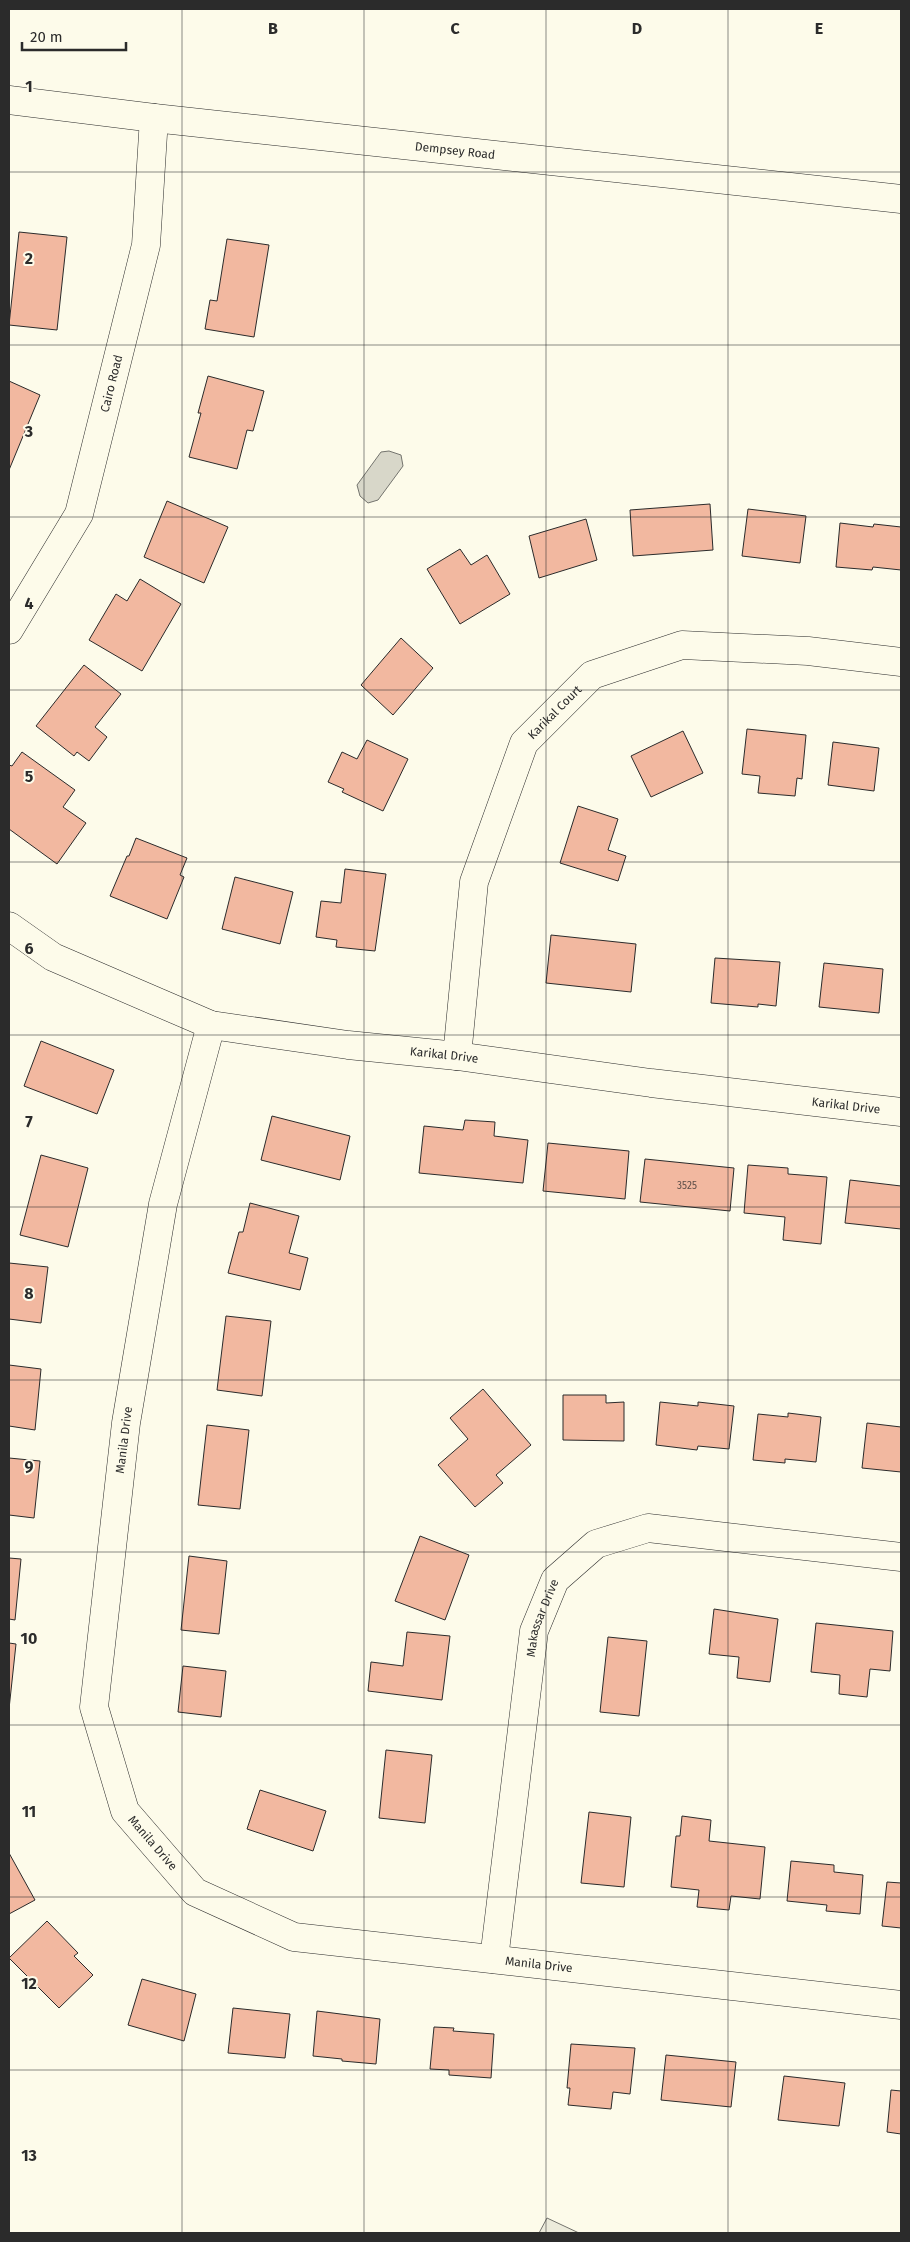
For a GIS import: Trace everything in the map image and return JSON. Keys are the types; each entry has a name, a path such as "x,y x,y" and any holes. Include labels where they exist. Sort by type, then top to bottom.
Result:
{"street":[{"name":"Dempsey Road","path":"9,100 154,118 901,199"},
{"name":"Cairo Road","path":"9,630 79,514 146,245 154,118"},
{"name":"Karikal Court","path":"457,1056 474,882 524,743 592,676 682,646 808,652 901,662"},
{"name":"Karikal Drive","path":"9,926 53,957 211,1025 651,1083 901,1112"},
{"name":"Manila Drive","path":"211,1025 163,1204 126,1423 94,1707 124,1811 195,1892 294,1937 901,2005"},
{"name":"Makassar Drive","path":"494,1959 534,1631 555,1580 596,1544 648,1528 901,1557"}],"shaded area":[{"path":"389,451 401,455 403,466 378,500 368,503 360,496 357,485 381,452"},
{"path":"547,2218 579,2233 539,2233"}],"building":[{"path":"19,232 67,237 57,330 9,325"},
{"path":"227,239 269,245 254,337 205,329 210,300 217,301"},
{"path":"208,376 264,391 253,431 247,430 237,469 189,457 201,413 198,413"},
{"path":"9,381 40,395 9,470"},
{"path":"167,501 228,527 204,583 144,557"},
{"path":"710,504 713,550 633,556 630,510"},
{"path":"748,509 806,516 800,563 742,556"},
{"path":"586,519 597,560 539,578 529,536"},
{"path":"840,523 873,527 874,524 901,527 901,570 873,567 872,570 836,567"},
{"path":"460,549 471,565 487,555 510,594 460,624 427,569"},
{"path":"140,579 181,604 142,671 89,640 116,594 127,601"},
{"path":"401,638 433,668 393,715 361,685"},
{"path":"84,665 121,694 95,727 107,737 89,761 77,752 74,756 36,726"},
{"path":"747,729 806,735 802,779 797,778 795,796 758,793 760,776 742,774"},
{"path":"683,731 703,773 651,797 631,756"},
{"path":"367,740 408,759 383,811 342,792 344,789 328,782 342,752 357,759"},
{"path":"833,742 879,748 874,791 828,785"},
{"path":"22,752 75,790 63,807 86,823 57,864 9,829 9,765 12,766"},
{"path":"578,806 618,819 608,850 626,856 618,881 560,863"},
{"path":"136,838 187,858 180,875 184,877 167,919 110,896"},
{"path":"345,869 386,874 375,951 336,947 337,940 316,937 321,901 341,903"},
{"path":"235,877 293,892 280,944 222,929"},
{"path":"551,935 636,944 631,992 546,983"},
{"path":"715,958 780,962 776,1006 758,1004 758,1007 711,1003"},
{"path":"824,963 883,969 879,1013 819,1007"},
{"path":"41,1041 114,1070 97,1114 24,1086"},
{"path":"272,1116 350,1136 340,1180 261,1160"},
{"path":"465,1120 495,1122 494,1136 528,1140 523,1183 419,1173 424,1126 463,1130"},
{"path":"548,1143 629,1151 625,1199 543,1191"},
{"path":"41,1155 88,1168 68,1247 20,1235"},
{"path":"645,1159 734,1168 730,1211 640,1202"},
{"path":"748,1165 788,1168 788,1174 827,1177 821,1244 783,1240 785,1217 744,1213"},
{"path":"850,1180 901,1186 901,1229 845,1223"},
{"path":"250,1203 299,1216 289,1253 308,1258 300,1290 228,1273 239,1232 243,1232"},
{"path":"9,1263 48,1267 41,1323 9,1319"},
{"path":"226,1316 271,1321 262,1396 217,1390"},
{"path":"9,1365 41,1369 35,1430 9,1426"},
{"path":"483,1389 531,1445 496,1475 503,1483 475,1507 438,1465 468,1439 450,1418"},
{"path":"563,1395 606,1395 606,1403 624,1402 624,1441 563,1440"},
{"path":"660,1402 698,1406 698,1402 734,1406 729,1449 698,1446 697,1450 656,1445"},
{"path":"788,1413 821,1417 816,1462 785,1459 785,1463 753,1460 758,1414 788,1417"},
{"path":"867,1423 901,1427 901,1472 862,1468"},
{"path":"207,1425 249,1430 240,1509 198,1505"},
{"path":"9,1458 40,1461 34,1518 9,1515"},
{"path":"420,1536 469,1555 445,1620 395,1601"},
{"path":"189,1556 227,1561 219,1634 181,1630"},
{"path":"9,1558 21,1559 15,1620 9,1619"},
{"path":"714,1609 778,1619 770,1682 737,1678 739,1657 709,1654"},
{"path":"816,1623 893,1631 890,1671 870,1669 867,1697 839,1694 840,1675 811,1672"},
{"path":"407,1632 450,1636 442,1700 368,1691 371,1662 403,1666"},
{"path":"608,1637 647,1641 639,1716 600,1712"},
{"path":"9,1643 16,1644 9,1709"},
{"path":"183,1666 226,1671 221,1717 178,1712"},
{"path":"386,1750 432,1755 425,1823 379,1818"},
{"path":"260,1790 326,1811 313,1851 247,1829"},
{"path":"589,1812 631,1817 624,1887 581,1883"},
{"path":"682,1816 711,1820 709,1841 765,1847 760,1899 731,1896 729,1910 697,1907 699,1890 671,1887 676,1836 680,1836"},
{"path":"9,1853 35,1900 9,1914"},
{"path":"791,1861 834,1865 834,1872 863,1875 860,1914 826,1911 827,1905 787,1901"},
{"path":"887,1882 901,1883 901,1928 882,1926"},
{"path":"47,1921 78,1953 74,1956 93,1975 59,2008 9,1958"},
{"path":"142,1979 196,1994 184,2041 128,2025"},
{"path":"233,2008 290,2014 285,2058 228,2053"},
{"path":"317,2011 380,2019 376,2064 313,2056"},
{"path":"434,2027 454,2028 453,2031 494,2034 491,2078 449,2075 449,2070 430,2069"},
{"path":"571,2044 635,2048 630,2094 613,2092 611,2109 568,2105 570,2088 567,2088"},
{"path":"666,2055 736,2062 731,2107 661,2100"},
{"path":"784,2076 845,2083 839,2126 778,2120"},
{"path":"891,2090 901,2091 901,2134 887,2132"}]}
